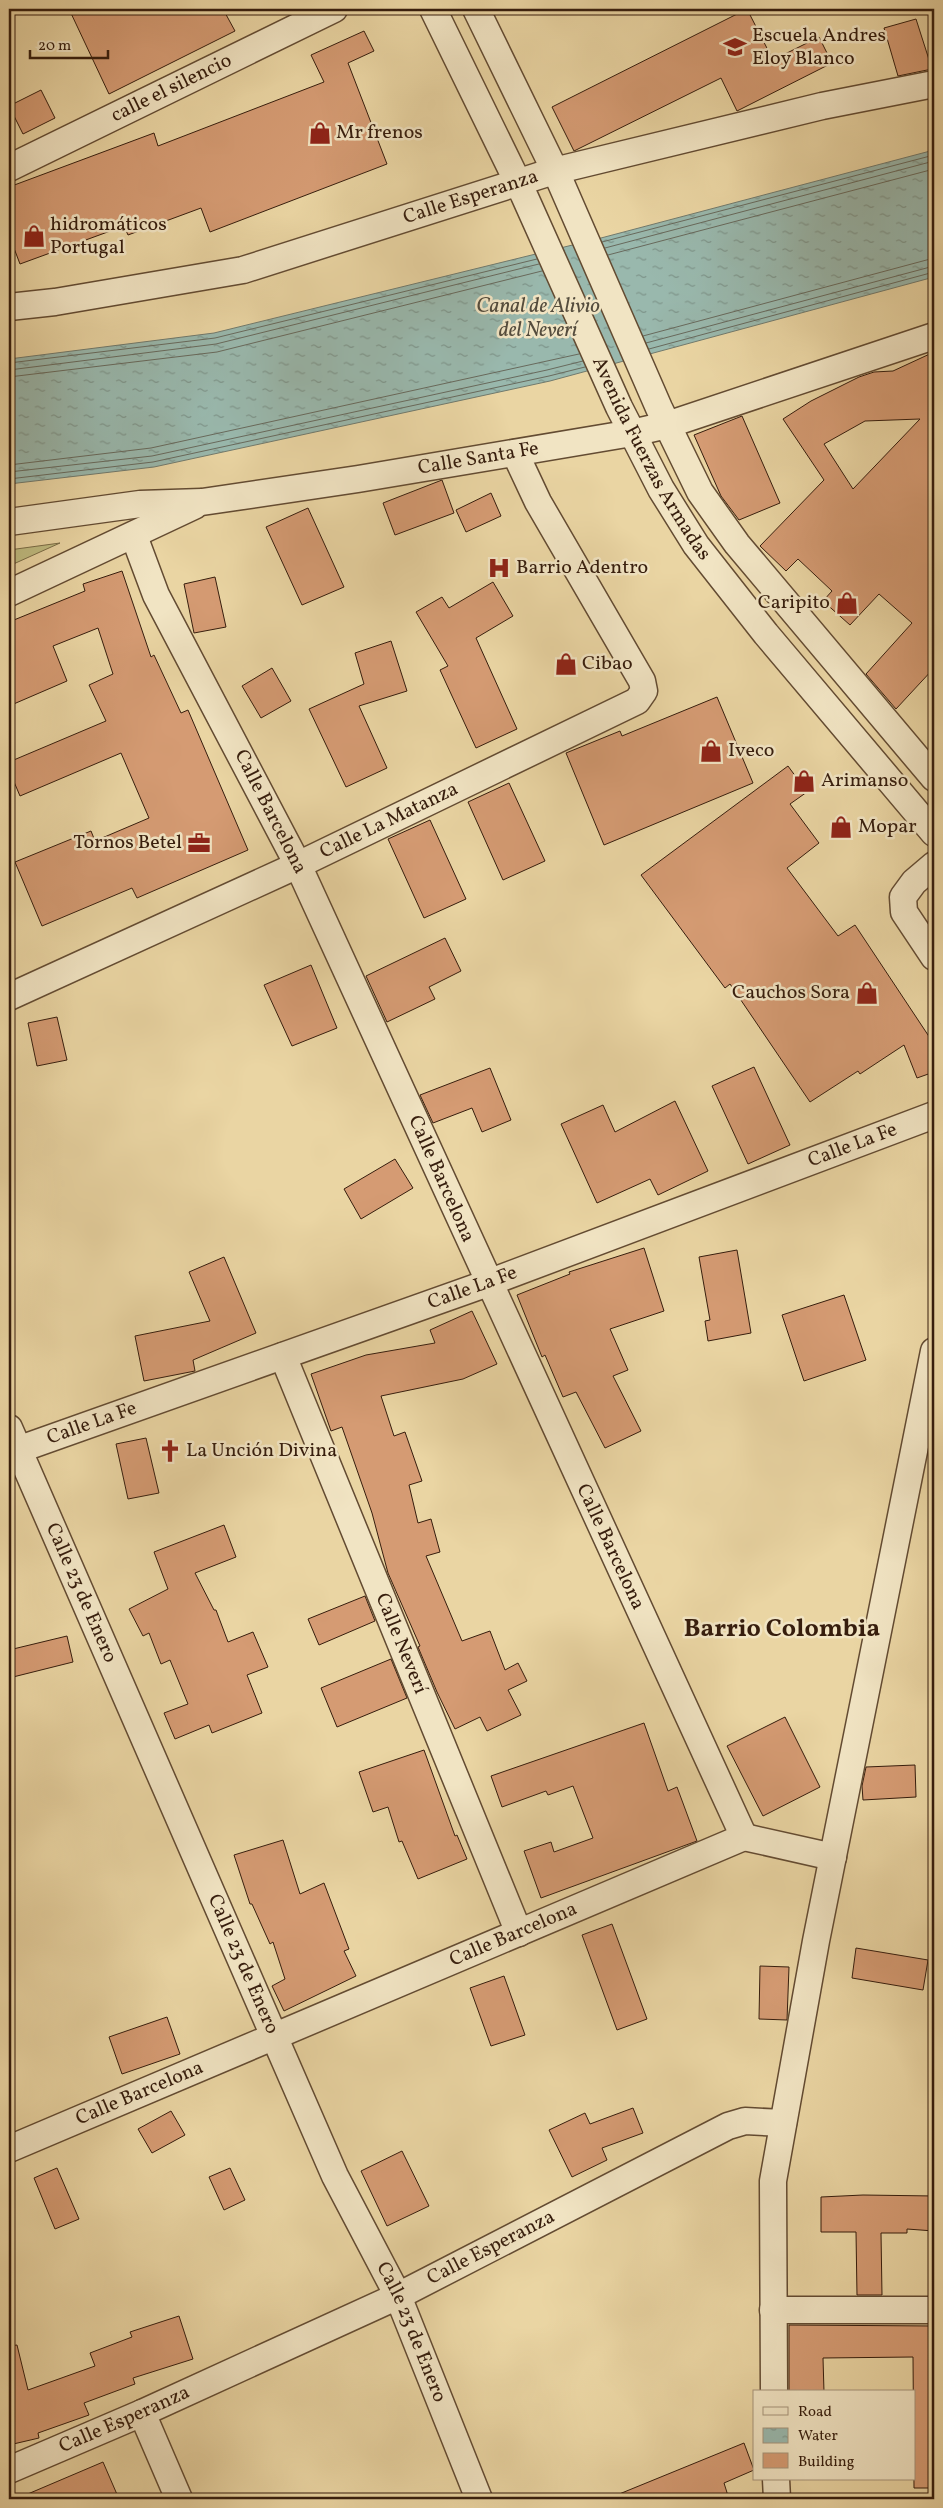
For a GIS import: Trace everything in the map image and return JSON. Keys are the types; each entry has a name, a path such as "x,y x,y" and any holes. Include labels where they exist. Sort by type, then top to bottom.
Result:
{"street":[{"name":"calle el silencio","path":"9,168 334,9"},
{"name":"Avenida Fuerzas Armadas","path":"433,9 521,189 619,407 661,489 696,545 766,634 934,832"},
{"name":"Avenida Fuerzas Armadas","path":"476,9 558,176 663,417 700,492 737,544 934,778"},
{"name":"Calle Esperanza","path":"9,307 55,302 243,270 521,189 558,176 822,106 934,84"},
{"name":"Calle Santa Fe","path":"9,522 140,504 202,502 515,453 632,432 663,417 934,336"},
{"name":"Calle La Matanza","path":"9,997 298,865 637,701 644,691 642,681 538,502 515,453"},
{"path":"9,593 134,536 202,502"},
{"name":"Calle Barcelona","path":"9,2149 744,1837 488,1283 298,865 156,595 134,536"},
{"path":"934,865 914,882 903,897 904,912 934,957"},
{"name":"Calle La Fe","path":"12,1443 283,1356 488,1283 934,1115"},
{"path":"774,2390 773,2181 833,1857 934,1352"},
{"name":"Calle Neverí","path":"283,1356 519,1933"},
{"name":"Calle 23 de Enero","path":"12,1443 334,2176 398,2296 479,2499"},
{"path":"744,1837 833,1857"},
{"name":"Calle Esperanza","path":"9,2470 142,2413 398,2296 728,2126 745,2121 783,2123"},
{"path":"773,2310 934,2310"},
{"path":"142,2413 178,2499"},
{"path":"776,2480 777,2499"}],"shaded area":[{"path":"60,543 9,566 9,550"}],"water":[{"name":"Canal de Alivio del Neverí","path":"934,150 934,277 550,381 154,467 9,484 9,359 214,333 601,238"}],"building":[{"path":"69,9 223,9 235,31 109,94"},
{"path":"747,9 773,60 819,37 832,63 737,111 721,78 574,151 552,107"},
{"path":"916,19 932,69 898,76 884,28"},
{"path":"364,31 374,51 348,63 387,164 210,232 201,208 128,235 124,226 20,264 9,235 9,187 154,133 158,146 324,82 311,55"},
{"path":"41,90 55,118 23,134 9,106"},
{"path":"934,352 934,668 896,709 866,674 912,623 879,594 850,625 823,601 832,591 798,559 786,571 760,546 824,480 783,419 811,401 859,377 874,372 893,371","holes":["920,419 853,489 824,444 865,421"]},
{"path":"742,416 780,503 739,520 721,496 694,435"},
{"path":"442,480 454,513 395,535 383,503"},
{"path":"491,493 501,516 466,532 456,510"},
{"path":"308,508 344,587 302,605 266,527"},
{"path":"122,571 151,657 154,655 181,713 188,710 248,850 137,898 132,888 42,926 15,862 91,831 95,841 149,818 121,753 20,796 9,770 9,762 106,721 89,685 113,674 98,628 53,646 67,681 9,706 9,622 85,591 83,584"},
{"path":"215,577 226,627 194,633 184,584"},
{"path":"493,582 513,616 476,638 517,729 476,748 440,670 448,666 416,612 442,597 449,608"},
{"path":"391,641 407,691 359,706 387,768 346,787 309,709 364,684 355,653"},
{"path":"272,668 291,701 261,718 242,686"},
{"path":"717,697 753,783 604,845 566,753 620,731 622,736"},
{"path":"788,766 807,792 790,804 819,843 787,868 838,936 855,925 934,1044 934,1072 917,1078 904,1045 860,1074 858,1071 810,1102 730,984 725,988 641,875"},
{"path":"509,783 545,861 503,880 468,802"},
{"path":"430,820 466,899 424,918 388,839"},
{"path":"445,938 461,971 429,987 435,999 387,1022 366,976"},
{"path":"311,965 337,1028 292,1046 264,985"},
{"path":"57,1017 67,1060 37,1066 28,1023"},
{"path":"754,1067 790,1145 748,1164 712,1086"},
{"path":"490,1068 511,1120 482,1132 472,1108 433,1123 420,1095"},
{"path":"675,1101 708,1171 658,1195 650,1179 597,1203 561,1124 603,1105 615,1132"},
{"path":"395,1159 413,1188 361,1219 344,1189"},
{"path":"644,1248 664,1311 610,1329 628,1370 613,1376 641,1431 605,1448 576,1392 563,1397 545,1355 542,1357 517,1295 570,1274 569,1272"},
{"path":"737,1250 751,1333 708,1341 705,1321 710,1320 699,1257"},
{"path":"224,1257 256,1333 193,1360 195,1371 144,1381 135,1336 210,1321 189,1272"},
{"path":"844,1295 866,1360 804,1381 782,1315"},
{"path":"472,1311 497,1364 463,1379 381,1396 394,1436 405,1432 422,1481 409,1485 418,1523 431,1519 440,1552 426,1556 462,1641 490,1631 505,1670 518,1663 527,1681 508,1690 521,1715 487,1731 480,1717 455,1729 437,1692 418,1647 420,1646 388,1573 372,1513 342,1427 331,1431 311,1374 366,1355 435,1343 430,1330"},
{"path":"146,1438 159,1493 128,1499 116,1444"},
{"path":"224,1525 236,1557 195,1573 214,1610 216,1610 228,1642 253,1632 268,1667 247,1675 262,1713 212,1733 209,1725 175,1739 164,1713 188,1704 170,1660 161,1664 149,1633 143,1636 129,1609 168,1589 154,1552"},
{"path":"365,1596 375,1621 319,1645 308,1619"},
{"path":"67,1636 73,1662 9,1678 9,1650"},
{"path":"391,1659 407,1698 337,1727 321,1688"},
{"path":"785,1717 820,1787 763,1816 727,1746"},
{"path":"644,1723 668,1791 677,1787 697,1841 541,1898 524,1851 551,1842 554,1852 593,1838 573,1786 548,1795 546,1791 502,1807 491,1776"},
{"path":"424,1750 455,1836 457,1835 467,1859 418,1879 402,1841 399,1842 388,1807 373,1812 359,1772"},
{"path":"915,1765 916,1797 863,1800 862,1786 866,1767"},
{"path":"283,1840 300,1894 324,1883 349,1949 344,1951 356,1976 284,2011 272,1986 285,1979 273,1942 270,1944 252,1904 250,1904 234,1855"},
{"path":"612,1924 647,2019 617,2030 582,1935"},
{"path":"856,1948 928,1960 923,1990 852,1978"},
{"path":"760,1966 789,1967 787,2020 759,2019"},
{"path":"504,1976 525,2035 491,2046 470,1988"},
{"path":"167,2017 180,2054 122,2074 109,2037"},
{"path":"633,2108 643,2133 602,2148 607,2160 572,2177 549,2130 585,2113 590,2124"},
{"path":"171,2111 185,2135 152,2153 138,2129"},
{"path":"402,2151 429,2206 387,2226 361,2171"},
{"path":"57,2168 79,2219 55,2229 34,2178"},
{"path":"230,2168 245,2200 224,2210 209,2177"},
{"path":"863,2195 934,2196 934,2231 907,2229 907,2233 881,2233 882,2295 857,2295 856,2232 821,2232 821,2197"},
{"path":"179,2316 193,2359 133,2378 135,2384 84,2403 89,2415 38,2433 39,2438 9,2445 9,2346 17,2345 28,2390 95,2366 90,2353 132,2337 130,2332"},
{"path":"789,2325 934,2326 934,2488 914,2488 914,2480 916,2480 916,2390 913,2390 913,2357 823,2358 824,2390 789,2390"},
{"path":"744,2443 753,2467 753,2470 724,2483 729,2499 607,2499"},
{"path":"103,2462 119,2499 16,2499"}],"place":[{"name":"Escuela Andres Eloy Blanco","path":"735,47"},
{"name":"Mr frenos","path":"320,133"},
{"name":"hidromáticos Portugal","path":"34,236"},
{"name":"Barrio Adentro","path":"499,568"},
{"name":"Caripito","path":"847,603"},
{"name":"Cibao","path":"566,664"},
{"name":"Iveco","path":"711,751"},
{"name":"Arimanso","path":"804,781"},
{"name":"Mopar","path":"841,827"},
{"name":"Tornos Betel","path":"199,843"},
{"name":"Cauchos Sora","path":"867,993"},
{"name":"La Unción Divina","path":"170,1451"}],"district":[{"name":"Barrio Colombia","path":"782,1629"}]}
